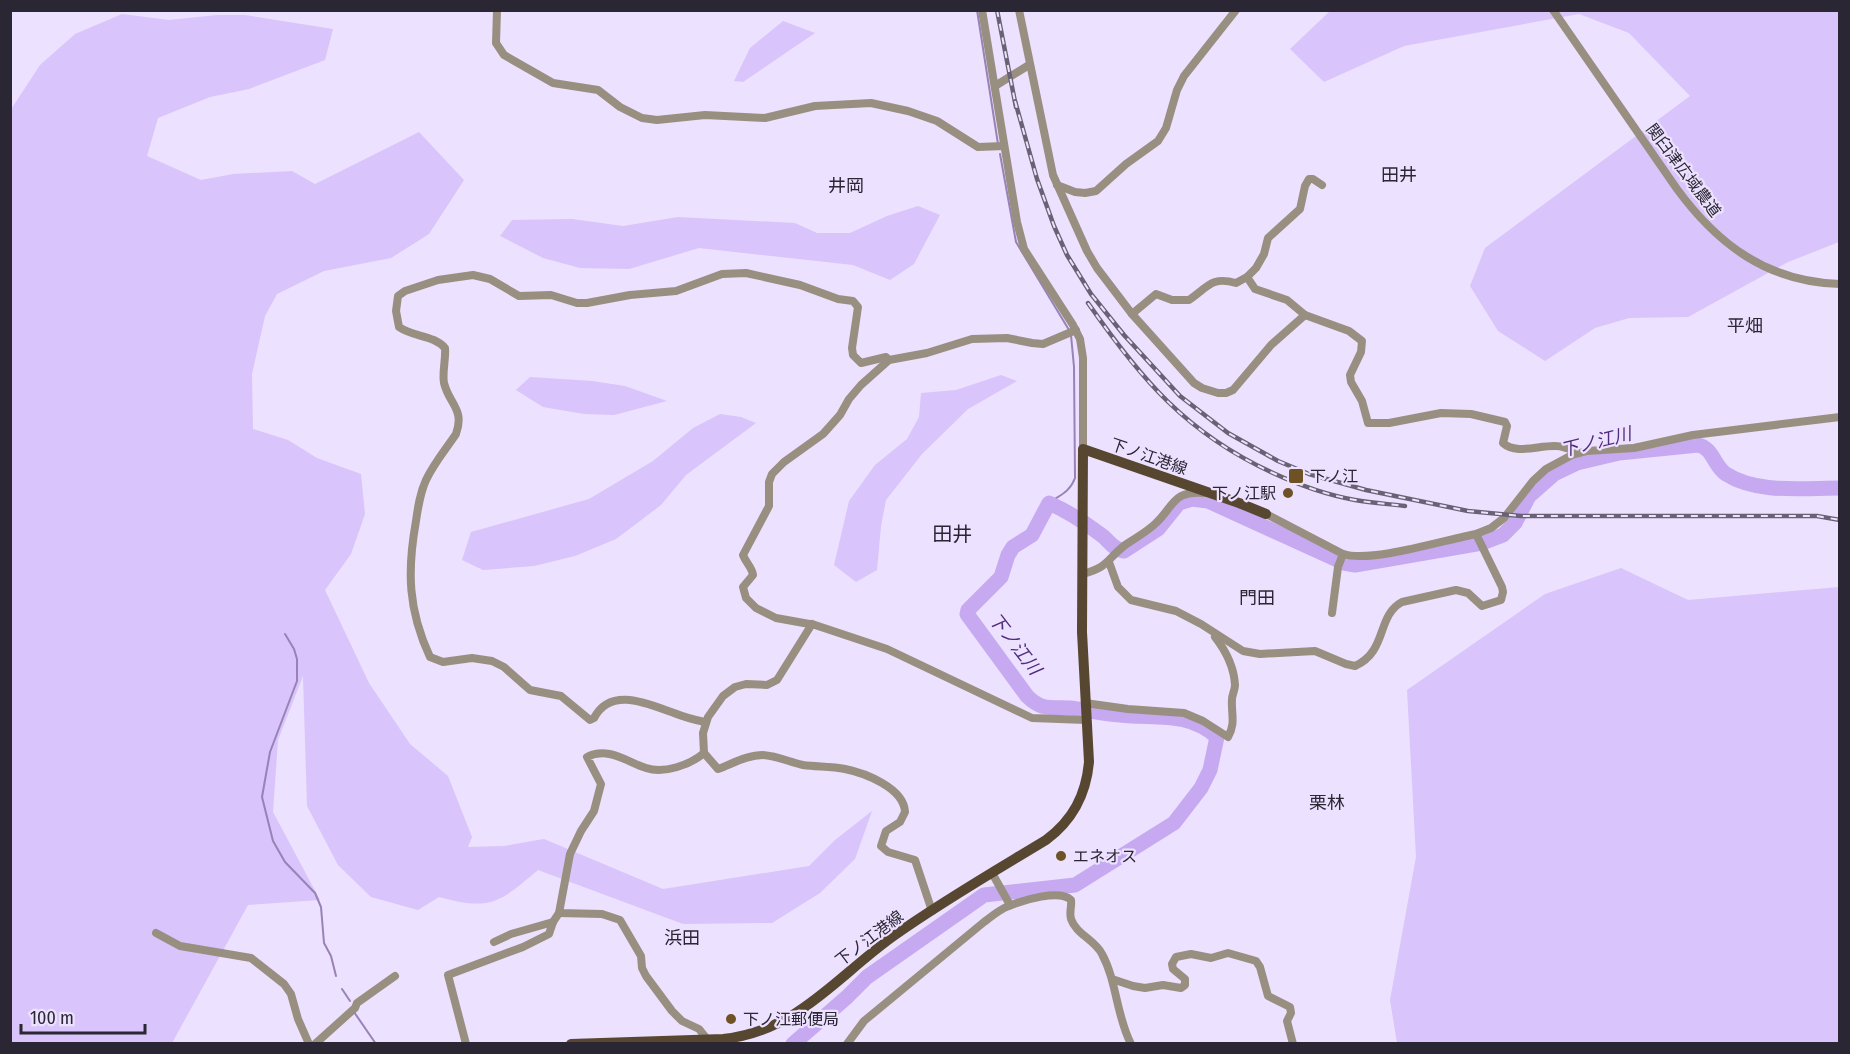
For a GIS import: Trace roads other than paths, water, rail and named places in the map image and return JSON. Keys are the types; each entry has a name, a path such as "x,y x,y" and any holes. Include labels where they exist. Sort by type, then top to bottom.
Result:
{"main road":[{"name":"下ノ江港線","path":"1083,449 1266,514"},
{"path":"1083,449 1085,703"},
{"name":"下ノ江港線","path":"571,1044 743,1036 783,1022 815,1000 894,935 1054,834 1074,811 1084,791 1089,762 1085,703"}],"street":[{"path":"498,10 496,43 497,48 504,55 553,83 598,90 620,107 642,118 657,120 705,115 765,118 815,106 871,103 908,111 938,121 978,147 1004,146"},
{"path":"982,10 1017,222 1024,249 1081,345 1083,449"},
{"path":"1019,10 1053,175 1087,251 1132,314 1194,383 1202,388 1222,393 1230,392 1237,387 1271,345 1305,315"},
{"path":"1057,185 1075,192 1096,191 1126,164 1158,141 1166,128 1177,90 1184,76 1236,10"},
{"name":"関臼津広域農道","path":"1553,10 1690,208 1717,236 1742,254 1774,271 1811,281 1839,284"},
{"path":"995,86 1029,65"},
{"path":"1132,314 1156,294 1172,300 1188,301 1215,281 1226,280 1236,283 1247,277 1261,260 1268,238 1301,206 1305,186 1309,179 1322,185"},
{"path":"705,722 634,700 610,702 590,720 561,696 530,690 499,664 478,658 442,662 430,657 414,614 410,587 413,535 425,482 456,434 459,414 444,383 445,348 436,340 418,336 399,327 396,311 398,296 405,291 438,280 474,275 490,279 519,297 551,296 587,303 630,295 676,291 722,274 746,273 772,277 838,299 853,301 858,307 852,348 853,356 861,363 886,357 889,360"},
{"path":"1247,277 1256,289 1287,300 1305,315 1348,331 1362,341 1361,352 1350,375 1362,400 1368,423 1389,423 1434,414 1479,415 1505,422 1507,426 1503,443 1509,447 1557,446 1579,453"},
{"path":"1072,332 1054,341 1038,344 1007,338 972,339 927,353 889,360 861,385 823,434 784,462 772,474 769,482 769,506 743,555 753,574 743,587 746,598 756,608 776,618 812,624 886,649 1032,718 1086,720"},
{"path":"1266,514 1341,559 1478,539 1504,518 1533,481 1560,459 1579,453 1634,448 1693,435 1839,417"},
{"path":"1083,574 1109,562 1121,549 1155,525 1170,504 1178,498 1197,493 1215,494"},
{"path":"1109,562 1118,587 1131,600 1176,611 1210,629 1233,646 1249,652 1267,654 1315,651 1355,666 1374,651 1394,607 1402,602 1456,590 1468,593 1482,606 1500,600 1502,587 1478,539"},
{"path":"1332,613 1341,559"},
{"path":"812,624 777,680 767,685 746,684 735,687 723,696 705,722 704,753 718,769 762,755 806,765 844,769 889,787 901,799 905,812 900,822 886,831 881,846 888,852 916,861 933,911"},
{"path":"1085,703 1128,709 1185,712 1228,737 1234,720 1233,673 1226,651 1210,629"},
{"path":"466,1044 448,975 523,947 549,934 553,922 560,913 570,854 580,831 594,811 601,784 587,757 594,753 609,754 646,769 660,770 696,760 704,753"},
{"path":"992,873 1010,904"},
{"path":"847,1044 864,1021 984,922 1010,904 1061,895 1067,896 1071,903 1072,921 1101,952 1112,979 1124,1030 1131,1044"},
{"path":"560,913 602,914 620,920 641,956 642,968 646,976 672,1011 682,1021 699,1029 707,1039"},
{"path":"494,942 511,934 553,922"},
{"path":"156,933 180,946 251,958 277,978 291,994 298,1019 309,1044"},
{"path":"1112,979 1133,986 1163,985 1181,988 1185,985 1185,978 1173,969 1172,964 1176,957 1191,954 1211,958 1228,953 1256,961 1260,966 1268,996 1290,1007 1291,1013 1287,1021 1293,1044"},
{"path":"315,1044 355,1008 357,1003 395,976"}],"waterway":[{"path":"977,10 998,144"},
{"path":"1000,154 1016,242 1069,330"},
{"path":"1049,503 1067,490 1075,478 1074,367 1071,335"},
{"name":"下ノ江川","path":"793,1044 867,977 984,895 1075,885 1174,823 1201,788 1210,770 1217,737 1195,723 1171,718 1047,707 1032,701 967,614 968,610 1001,577 1013,547 1032,535 1049,503 1082,521 1124,551 1158,529 1179,503 1192,499 1208,501 1344,563 1355,565 1482,543 1503,535 1515,523 1529,496 1554,474 1577,463 1619,453 1698,445 1710,453 1726,474 1752,485 1796,489 1840,488"},
{"path":"285,634 297,659 297,681 270,752 262,797 273,841 285,862 315,893 321,907 324,943 331,956 336,976"},
{"path":"342,989 350,1001"},
{"path":"354,1012 376,1044"}],"railway":[{"path":"997,10 1016,107"},
{"path":"1015,101 1037,179 1054,226 1067,255 1091,294 1124,335 1180,396 1228,433 1278,461 1309,474 1366,490 1468,511 1521,516 1817,516 1840,520"},
{"path":"1088,303 1147,380 1190,422 1215,440 1273,473 1313,489 1355,500 1405,506"}],"place":[{"name":"下ノ江","path":"1296,476"},
{"name":"下ノ江駅","path":"1288,493"},
{"name":"エネオス","path":"1061,856"},
{"name":"下ノ江郵便局","path":"731,1019"}],"district":[{"name":"田井","path":"1399,175"},
{"name":"井岡","path":"846,186"},
{"name":"平畑","path":"1745,326"},
{"name":"田井","path":"952,534"},
{"name":"門田","path":"1257,598"},
{"name":"栗林","path":"1327,803"},
{"name":"浜田","path":"682,938"}]}
